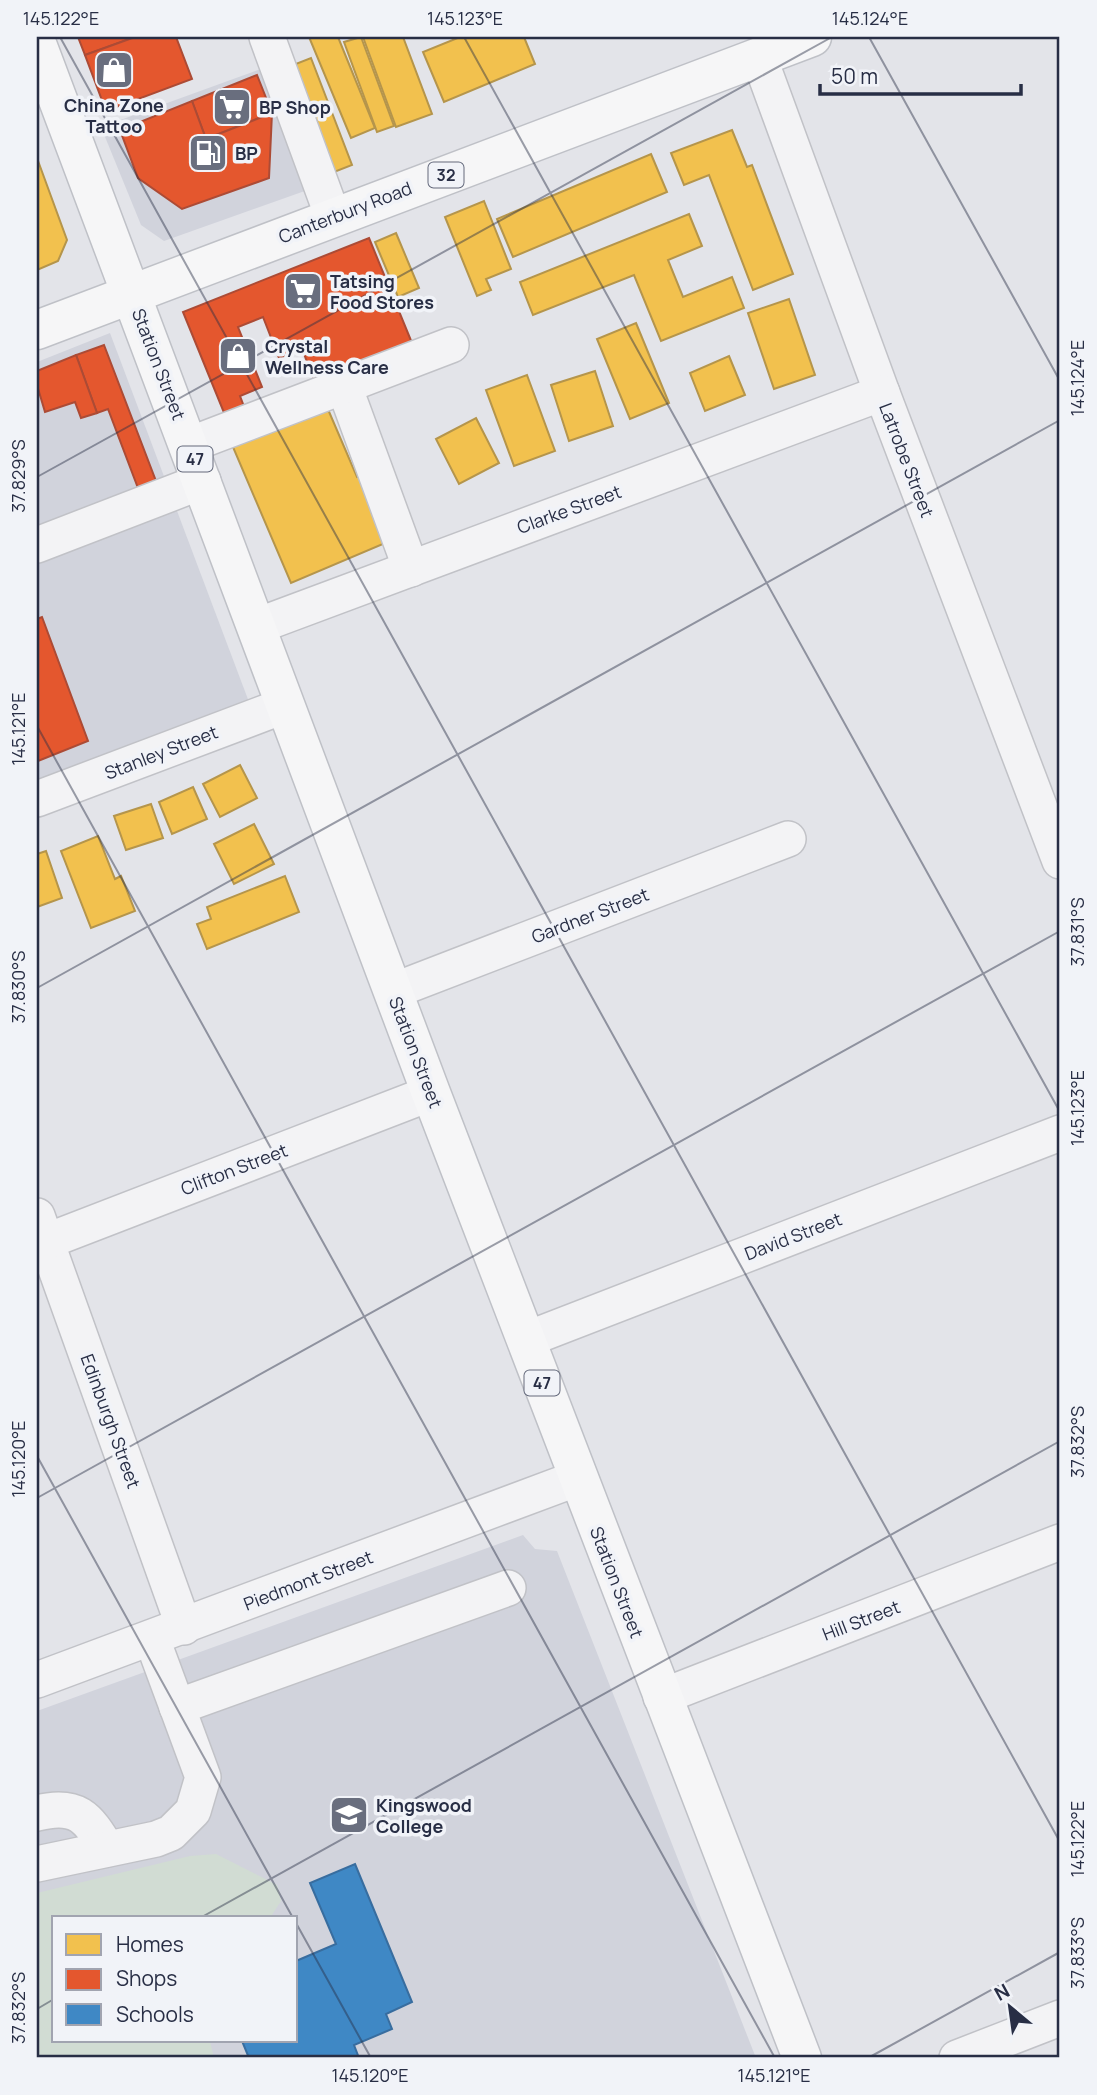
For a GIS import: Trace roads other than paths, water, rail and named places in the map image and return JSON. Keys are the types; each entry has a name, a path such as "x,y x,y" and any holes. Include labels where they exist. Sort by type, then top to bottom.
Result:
{"main road":[{"name":"Canterbury Road","path":"37,330 812,37"},
{"name":"Station Street","path":"37,44 47,103 132,292 431,1093 802,2058"}],"street":[{"path":"267,37 333,217"},
{"name":"Latrobe Street","path":"759,57 882,393 1060,861"},
{"path":"189,445 451,345"},
{"path":"344,386 411,569"},
{"name":"Clarke Street","path":"257,626 882,393"},
{"path":"37,545 203,481"},
{"name":"Stanley Street","path":"37,799 286,705"},
{"name":"Gardner Street","path":"393,990 788,839"},
{"name":"Clifton Street","path":"40,1234 431,1093"},
{"name":"David Street","path":"525,1340 1060,1133"},
{"name":"Edinburgh Street","path":"40,1234 184,1627"},
{"name":"Piedmont Street","path":"37,1680 578,1478"},
{"name":"Hill Street","path":"661,1697 1060,1542"},
{"path":"177,1707 508,1588"},
{"path":"37,1864 171,1833 183,1823 198,1801 203,1777 152,1639"},
{"path":"37,1813 57,1809 76,1813 95,1827 107,1849"},
{"path":"957,2058 1060,2018"}],"place":[{"name":"China Zone Tattoo","path":"114,70"},
{"name":"BP Shop","path":"232,107"},
{"name":"BP","path":"208,153"},
{"name":"Tatsing Food Stores","path":"303,291"},
{"name":"Crystal Wellness Care","path":"238,356"},
{"name":"Kingswood College","path":"349,1815"}]}
